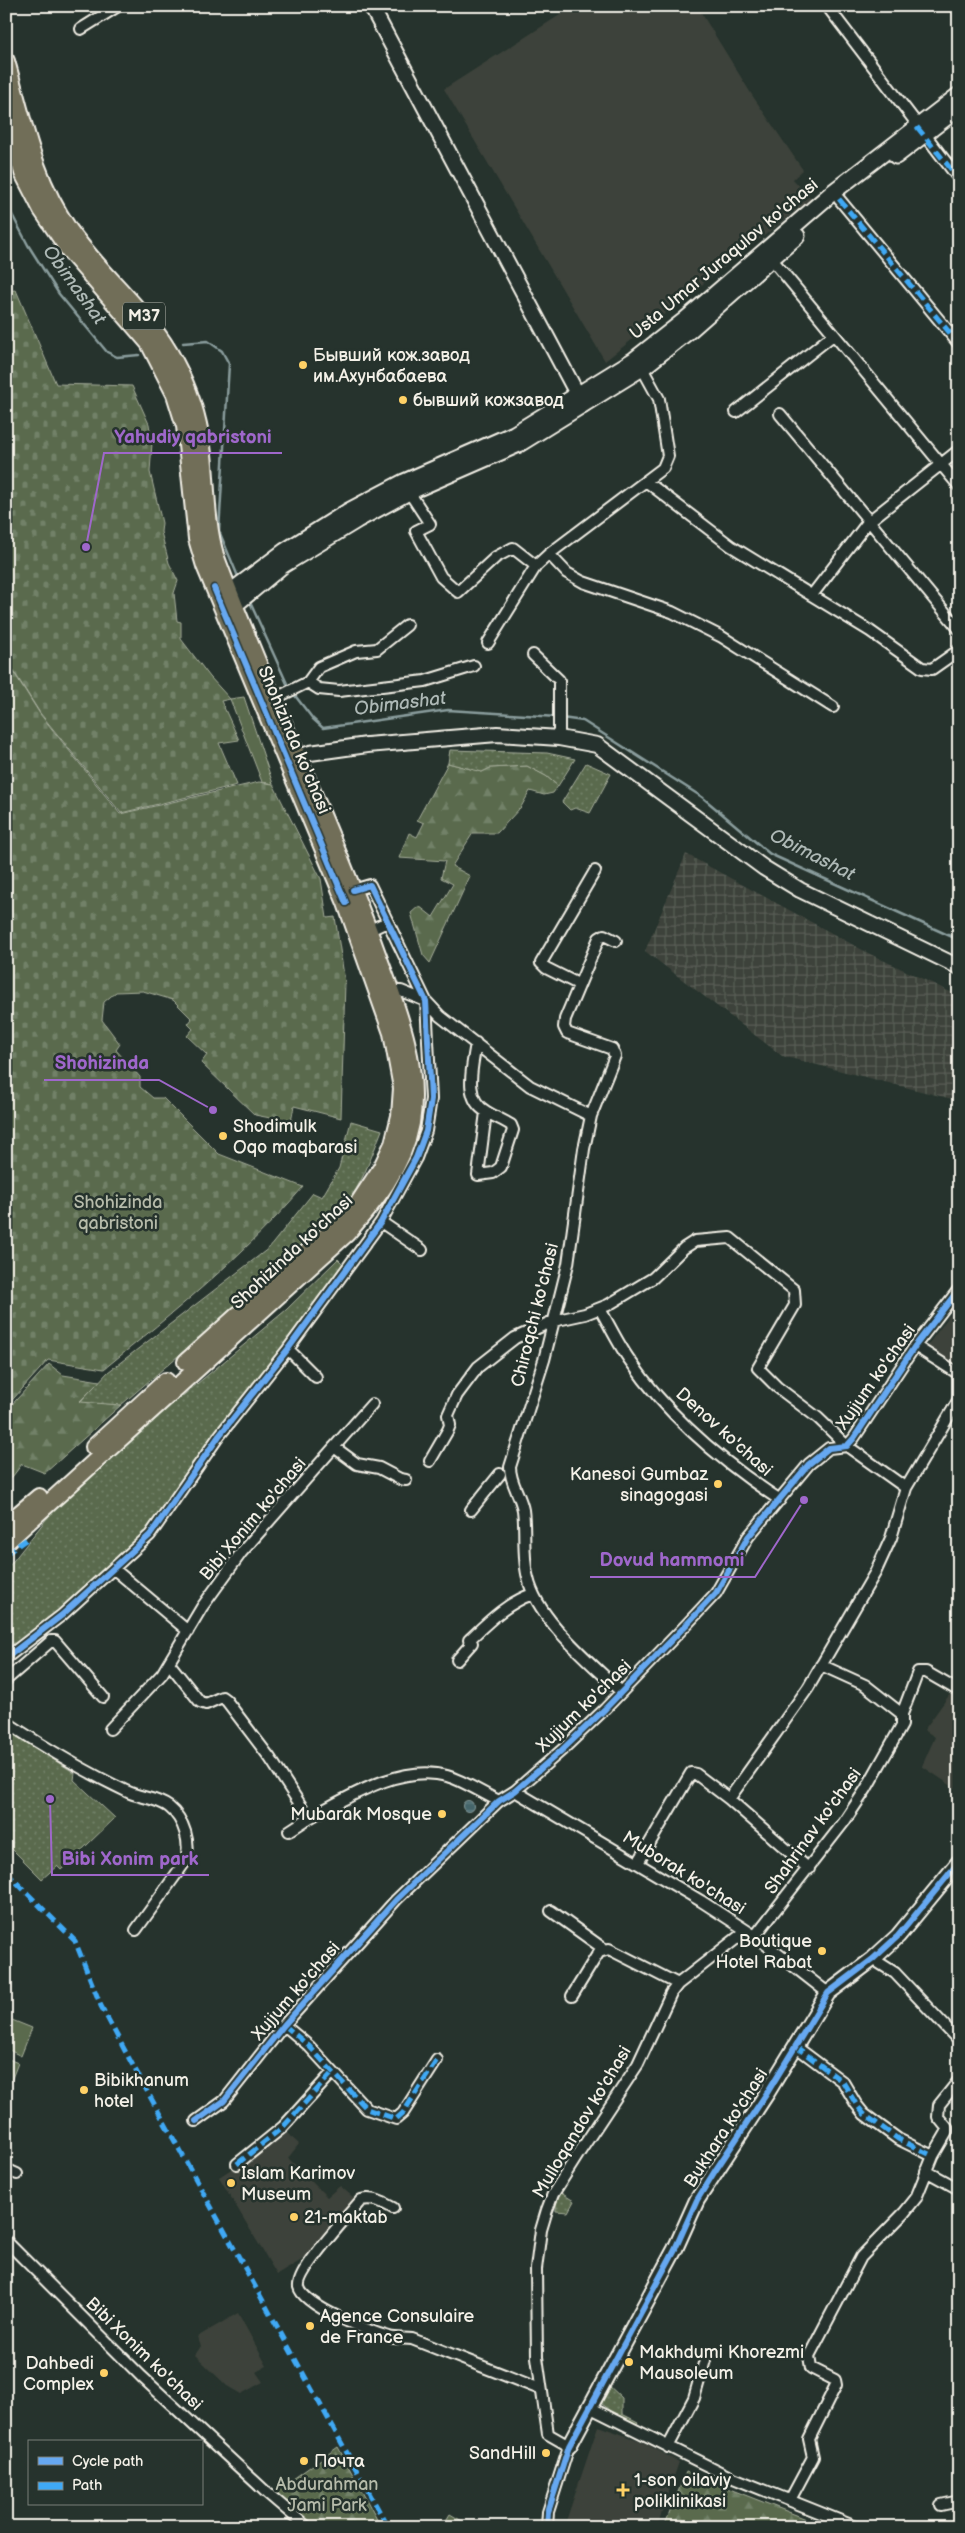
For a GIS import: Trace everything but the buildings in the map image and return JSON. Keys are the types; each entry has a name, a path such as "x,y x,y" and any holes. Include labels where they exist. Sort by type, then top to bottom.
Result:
{"main road":[{"name":"Shohizinda ko'chasi","path":"6,61 36,168 48,194 69,230 98,267 148,321 159,336 176,364 189,394 197,420 202,447 211,542 227,603 292,760 346,903 392,1033 402,1088 398,1131 388,1156 366,1193 339,1224 255,1298 68,1472 6,1526"},
{"name":"Usta Umar Juraqulov ko'chasi","path":"227,603 285,551 347,512 404,482 514,434 642,368 690,330 959,95"},
{"name":"Usta Umar Juraqulov ko'chasi","path":"227,603 283,565 356,520 409,492 519,444 580,401 686,320 833,192 920,131 959,108"},
{"name":"Shohizinda ko'chasi","path":"6,115 23,173 42,210 69,250 149,343 175,394 185,426 197,539 205,566 280,697 292,760 353,890 390,991 410,1058 413,1090 407,1139 402,1154 386,1183 368,1209 347,1233 6,1542"}],"street":[{"path":"81,28 118,6"},
{"path":"371,6 580,401"},
{"path":"829,7 920,131 959,179"},
{"path":"839,199 959,344"},
{"path":"771,258 959,486"},
{"path":"736,412 833,335"},
{"path":"488,643 536,566 549,554 647,482 663,468 668,456 659,399 642,368"},
{"path":"780,414 959,629"},
{"path":"812,595 868,522 959,450"},
{"path":"647,482 731,546 870,631 922,668 932,669 959,650"},
{"path":"409,492 430,524 416,531 441,577 458,592 496,557 513,548 536,566"},
{"path":"549,554 567,573 583,582 672,612 722,637 833,707"},
{"path":"280,697 305,684 319,666 356,651 377,649 407,625"},
{"path":"533,654 559,680 560,721 558,738"},
{"path":"305,684 319,689 339,691 425,680 474,666"},
{"path":"292,760 310,753 367,744 497,734 558,738 597,745 771,873 800,890 959,968"},
{"path":"595,871 541,963 546,968 578,984 601,936 616,940"},
{"path":"353,890 370,885 426,1000 440,1016 530,1086 591,1116"},
{"path":"368,931 387,922"},
{"name":"Chiroqchi ko'chasi","path":"578,984 565,1019 564,1027 567,1033 615,1052 591,1116 584,1149 568,1264 544,1360 510,1467 510,1480 518,1494 523,1510 527,1578 533,1594 550,1619 621,1692"},
{"path":"390,991 401,991 426,1000"},
{"path":"6,1658 62,1615 150,1535 219,1436 288,1349 381,1222 416,1158 426,1131 431,1091 426,1000"},
{"path":"476,1043 471,1092 476,1103 486,1112 511,1125 513,1136 501,1167 493,1173 478,1175 486,1112"},
{"path":"381,1222 422,1250"},
{"path":"430,1461 448,1430 450,1425 448,1415 457,1395 478,1367 516,1338 553,1320 600,1309 653,1278 684,1248 695,1241 730,1238 794,1290 795,1305 758,1368 777,1387 818,1418 846,1446 906,1488"},
{"name":"Xujjum ko'chasi","path":"196,2121 224,2101 284,2025 396,1900 499,1801 515,1791 562,1750 621,1692 716,1592 748,1537 809,1464 830,1448 846,1446 866,1422 915,1346 959,1289"},
{"name":"Denov ko'chasi","path":"600,1309 631,1362 666,1404 723,1457 780,1500"},
{"path":"915,1346 959,1374"},
{"path":"288,1349 316,1377"},
{"path":"729,1799 794,1707 821,1665 878,1567 891,1538 906,1488 959,1398"},
{"name":"Bibi Xonim ko'chasi","path":"110,1729 144,1695 169,1663 202,1607 241,1553 372,1404"},
{"path":"334,1447 357,1464 379,1468 400,1479 406,1480"},
{"path":"471,1510 500,1474"},
{"path":"114,1569 188,1631"},
{"path":"457,1660 472,1643 469,1640 496,1616 516,1599 533,1594"},
{"path":"6,1680 51,1641 55,1641 103,1697"},
{"path":"169,1663 200,1702 206,1704 222,1697 226,1700 270,1758 309,1818"},
{"path":"821,1665 865,1685 902,1714"},
{"name":"Shahrinav ko'chasi","path":"751,1933 809,1869 866,1789 902,1725 902,1714 918,1672 926,1672 959,1692"},
{"path":"6,1722 97,1777 128,1793 157,1800 169,1806 183,1825 187,1839 185,1862 136,1930"},
{"path":"289,1831 350,1795 384,1782 419,1774 446,1776 499,1801"},
{"path":"638,1863 691,1774 696,1774 729,1799 809,1869"},
{"name":"Muborak ko'chasi","path":"515,1791 702,1901 751,1933 828,1993"},
{"name":"Bukhara ko'chasi","path":"569,2446 675,2249 697,2200 828,1993 873,1959 898,1936 959,1862"},
{"path":"551,1910 604,1949 609,1949 678,1984"},
{"name":"Mulloqandov ko'chasi","path":"569,2446 548,2434 540,2389 537,2357 536,2269 540,2238 547,2210 553,2194 638,2064 671,1993 678,1984 751,1933"},
{"path":"572,1996 599,1952 604,1949"},
{"path":"873,1959 895,1973 959,2041"},
{"path":"284,2025 308,2046 367,2109 396,2119 403,2113 437,2060"},
{"path":"795,2046 842,2082 864,2114 898,2139 933,2156"},
{"path":"237,2164 283,2127 333,2072"},
{"path":"790,2500 813,2457 809,2439 836,2385 835,2380 811,2368 809,2356 861,2257 904,2214 916,2198 933,2156 947,2132 948,2128 938,2117 940,2104 959,2080"},
{"path":"6,2169 16,2174"},
{"path":"926,2171 959,2189"},
{"path":"392,2208 369,2198 362,2200 316,2253 300,2281 299,2288 322,2309 390,2337 412,2339 540,2389"},
{"name":"Bibi Xonim ko'chasi","path":"6,2241 142,2377 266,2492 307,2527"},
{"path":"668,2447 694,2398 705,2360"},
{"path":"591,2408 726,2475 856,2527"},
{"path":"547,2527 548,2512 569,2446"},
{"path":"941,2505 959,2501"}],"shaded area":[{"path":"574,6 697,6 752,95 803,170 793,179 811,199 605,361 444,89"},
{"path":"686,854 870,954 959,996 959,1075 952,1099 782,1056 645,951"},
{"path":"959,1303 959,1371 926,1347"},
{"path":"950,1694 959,1700 959,1791 922,1766 935,1737 924,1730"},
{"name":"21-maktab","path":"287,2133 299,2144 288,2158 327,2197 340,2186 359,2202 310,2255 277,2275 219,2177"},
{"path":"238,2313 267,2366 256,2372 263,2382 241,2394 227,2386 195,2355 201,2346 197,2337"},
{"name":"1-son oilaviy poliklinikasi","path":"598,2426 641,2441 679,2462 658,2524 646,2519 643,2527 564,2527"}],"green space":[{"path":"16,290 56,384 132,386 149,424 152,443 150,472 162,523 161,532 169,563 178,581 174,593 177,621 181,622 181,639 210,677 230,699 221,701 239,740 219,743 237,785 121,813 40,713 6,659 6,291"},
{"name":"Shohizinda qabristoni","path":"6,660 40,714 120,814 259,782 273,784 321,879 327,918 335,917 345,982 341,1118 294,1106 291,1122 255,1115 201,1063 207,1055 187,1036 193,1029 188,1024 192,1019 173,1000 143,991 116,992 104,1002 102,1020 120,1044 116,1050 140,1077 140,1087 153,1098 163,1098 219,1154 303,1187 233,1260 104,1369 48,1360 6,1407"},
{"path":"244,697 273,784 262,782 230,699"},
{"path":"450,750 547,753 575,759 558,786 546,776 527,766 490,768 482,772 448,763"},
{"path":"448,763 482,772 490,768 527,766 546,776 558,786 553,793 544,795 530,791 521,807 497,833 473,833 452,866 470,876 430,963 423,955 411,913 419,906 433,917 453,884 441,878 445,861 399,858 409,833 417,837 424,823 417,820"},
{"path":"586,763 611,774 590,813 575,808 570,810 562,802"},
{"path":"351,1121 382,1130 356,1190 343,1207 214,1325 121,1405 80,1402 108,1372 269,1248 313,1193 322,1197 339,1168"},
{"path":"338,1259 347,1268 151,1527 65,1607 6,1653 6,1570 52,1512 144,1428 286,1310"},
{"path":"49,1364 63,1375 100,1381 80,1401 121,1405 45,1473 22,1464 6,1485 6,1411"},
{"path":"6,1730 75,1773 74,1780 115,1818 61,1870 57,1866 42,1879 6,1843"},
{"path":"7,2018 32,2028 21,2056 9,2050 13,2039 6,2036"},
{"path":"6,2058 18,2063 7,2091 6,2091"},
{"path":"561,2193 574,2201 568,2212 556,2211 556,2203"},
{"path":"606,2383 622,2398 622,2414 638,2422 635,2427 611,2415 610,2410 598,2401"},
{"name":"Abdurahman Jami Park","path":"338,2447 381,2527 312,2527 272,2494"},
{"path":"686,2472 809,2520 826,2527 664,2527"},
{"path":"450,2514 462,2521 459,2527 442,2527"}],"water":[{"path":"468,1800 474,1806 468,1812 462,1806"}],"waterway":[{"name":"Obimashat","path":"6,203 28,245 59,294 107,352 117,357 139,355"},
{"name":"Obimashat","path":"183,343 208,341 222,351 229,364 219,531 239,579"},
{"name":"Obimashat","path":"249,600 289,688"},
{"name":"Obimashat","path":"293,693 313,719 323,728 448,710 557,717"},
{"name":"Obimashat","path":"562,718 583,721 702,797 770,854 959,940"}],"marked path":[{"path":"917,127 959,179"},
{"path":"839,199 959,344"},
{"path":"6,1554 27,1539"},
{"path":"6,1872 75,1941 101,2006 388,2527"},
{"path":"284,2025 309,2046 367,2109 396,2119 403,2113 437,2060"},
{"path":"795,2046 843,2082 864,2114 898,2139 933,2156"},
{"path":"237,2164 283,2127 333,2072"}],"cycle path":[{"path":"214,588 346,903"},
{"path":"6,1658 62,1615 150,1535 219,1436 288,1349 381,1222 416,1158 426,1131 431,1099 426,1001 370,885 353,890"},
{"path":"196,2121 224,2101 284,2025 396,1900 499,1801 515,1791 605,1709 716,1593 748,1537 809,1464 829,1448 847,1446 854,1438 915,1346 959,1289"},
{"path":"547,2527 548,2512 569,2446 675,2249 697,2200 767,2093 828,1993 873,1959 898,1936 959,1862"}],"place":[{"name":"Бывший кож.завод им.Ахунбабаева","path":"303,365"},
{"name":"бывший кожзавод","path":"403,400"},
{"name":"Yahudiy qabristoni","path":"86,547"},
{"name":"Shohizinda","path":"213,1110"},
{"name":"Shodimulk Oqo maqbarasi","path":"223,1136"},
{"name":"Kanesoi Gumbaz sinagogasi","path":"718,1484"},
{"name":"Dovud hammomi","path":"804,1500"},
{"name":"Bibi Xonim park","path":"50,1799"},
{"name":"Mubarak Mosque","path":"442,1814"},
{"name":"Boutique Hotel Rabat","path":"822,1951"},
{"name":"Bibikhanum hotel","path":"84,2090"},
{"name":"Islam Karimov Museum","path":"231,2183"},
{"name":"21-maktab","path":"294,2217"},
{"name":"Agence Consulaire de France","path":"310,2326"},
{"name":"Makhdumi Khorezmi Mausoleum","path":"629,2362"},
{"name":"Dahbedi Complex","path":"104,2373"},
{"name":"SandHill","path":"546,2453"},
{"name":"Почта","path":"304,2461"},
{"name":"1-son oilaviy poliklinikasi","path":"623,2490"}]}
